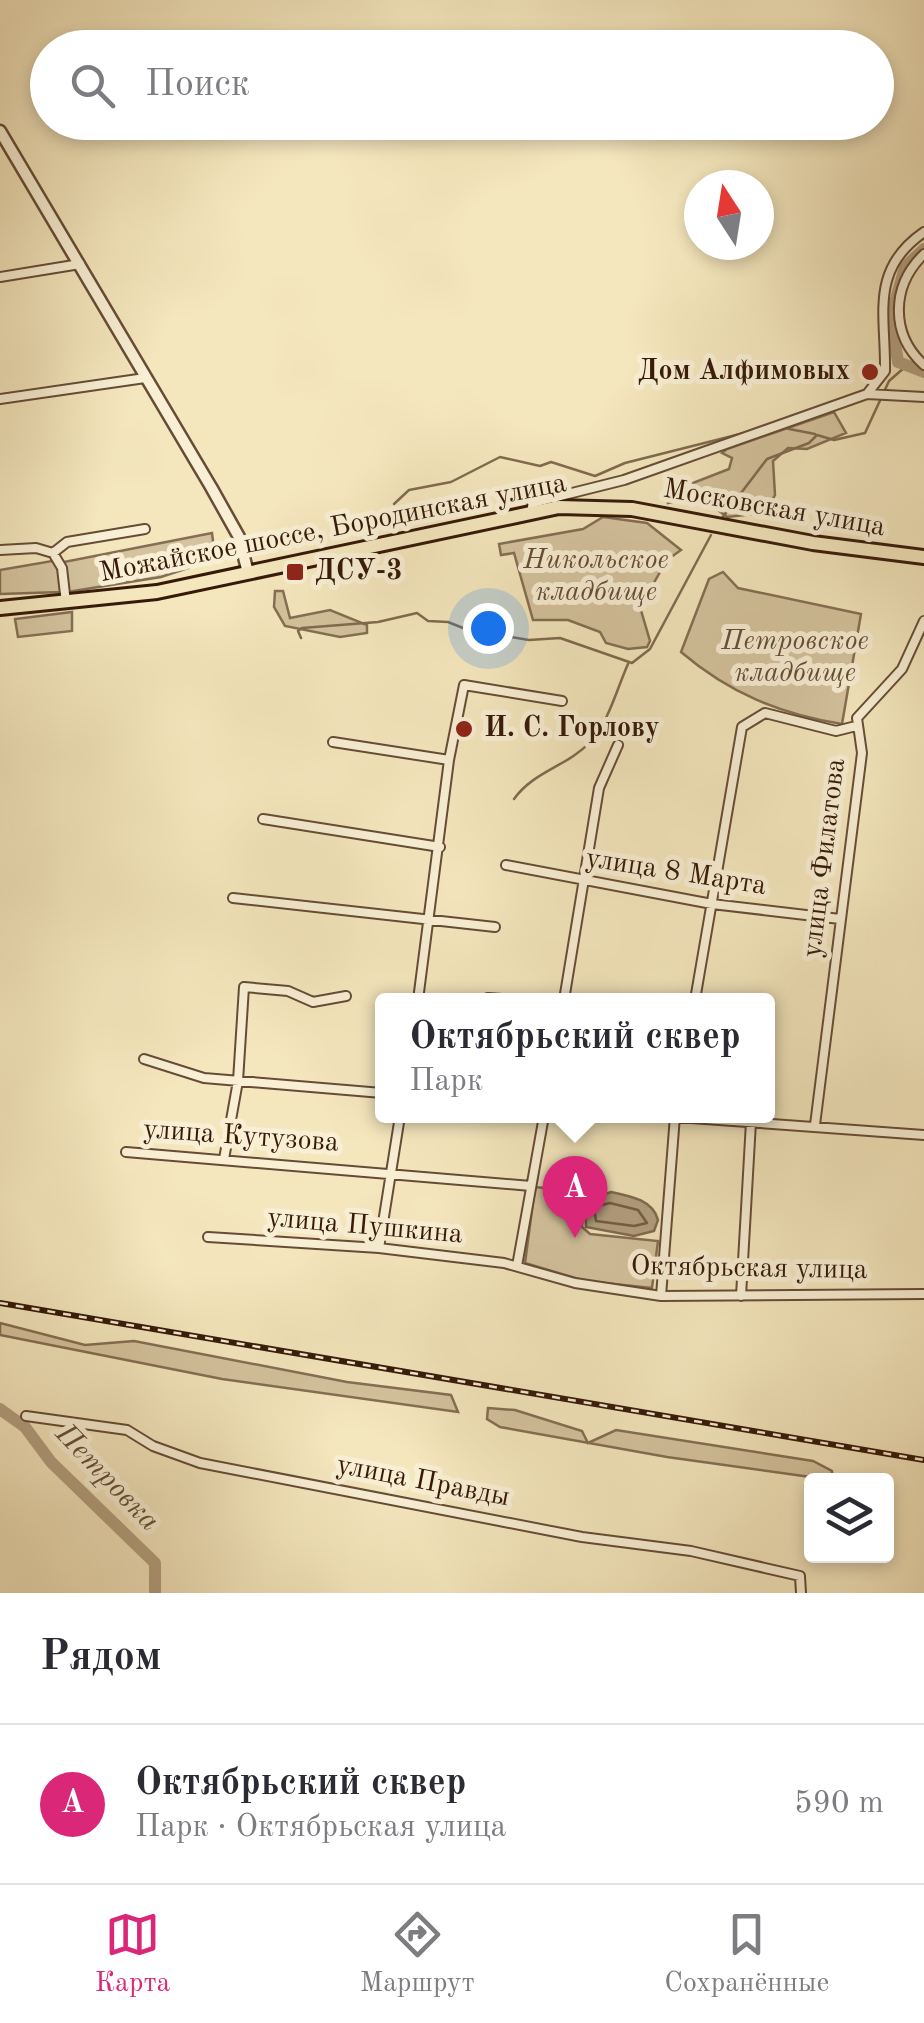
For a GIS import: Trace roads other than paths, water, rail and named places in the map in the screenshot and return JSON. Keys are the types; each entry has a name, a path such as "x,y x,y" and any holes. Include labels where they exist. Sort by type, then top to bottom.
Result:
{"main road":[{"name":"Можайское шоссе, Бородинская улица","path":"0,608 157,592 532,507 615,508"},
{"name":"Московская улица","path":"615,508 828,546 924,557"}],"street":[{"path":"0,131 5,152 80,264 234,528 248,573"},
{"path":"867,394 885,371 881,329 886,280 900,252 924,232"},
{"path":"924,254 909,269 898,310 906,345 924,365"},
{"path":"0,276 80,264"},
{"path":"0,399 146,378"},
{"path":"569,493 542,485 534,490 532,507 569,493 624,480 867,394 924,397"},
{"path":"53,553 67,542 144,529"},
{"path":"0,550 36,548 53,553 62,568 66,603"},
{"name":"улица Филатова","path":"815,1126 862,753 856,726 860,711 902,669 924,620"},
{"path":"419,993 449,760 464,686 562,701"},
{"path":"696,993 742,727 765,714 836,731 856,726"},
{"path":"333,742 449,760"},
{"path":"565,993 600,788 618,744"},
{"path":"263,820 440,847"},
{"name":"улица 8 Марта","path":"506,865 712,904 840,918"},
{"path":"233,898 495,927"},
{"path":"224,1158 238,1081 244,988 288,991 313,1002 346,996"},
{"path":"144,1059 172,1071 238,1081 375,1092"},
{"path":"379,1248 399,1123"},
{"path":"517,1266 543,1123"},
{"path":"660,1296 674,1123"},
{"path":"741,1296 751,1123"},
{"path":"767,1123 924,1135"},
{"name":"улица Кутузова","path":"126,1152 392,1171 531,1186"},
{"name":"улица Пушкина","path":"208,1237 379,1248 517,1266"},
{"name":"Октябрьская улица","path":"517,1266 574,1283 660,1296 924,1294"},
{"name":"улица Правды","path":"26,1416 127,1430 153,1446 200,1463 582,1537 691,1551 800,1576 800,1593"}],"water":[{"path":"611,1192 640,1200 651,1208 658,1220 654,1231 634,1236 586,1227 585,1201"}],"waterway":[{"path":"924,249 905,267 891,317 898,362 924,372"},
{"name":"Петровка","path":"722,518 767,459 809,443 817,435 834,440 865,433 889,381 905,367"},
{"path":"784,428 815,434"},
{"path":"394,504 409,490 451,482 500,457 540,466 551,462 595,476 625,463 756,430"},
{"name":"Петровка","path":"301,638 298,631 302,628 378,622 417,613 428,621 448,622 468,630 529,640 560,638 632,663 650,649 711,535"},
{"path":"514,799 531,782 590,742 608,714 628,664"},
{"name":"Петровка","path":"0,1409 25,1427 51,1462 155,1563 155,1593"}],"railway":[{"path":"0,1303 924,1460"}],"place":[{"name":"Дом Алфимовых","path":"870,372"},
{"name":"ДСУ-3","path":"295,572"},
{"name":"И. С. Горлову","path":"464,729"},
{"name":"Октябрьский сквер","path":"575,1238"}],"park label":[{"name":"Никольское кладбище","path":"596,577"},
{"name":"Петровское кладбище","path":"795,658"}]}
